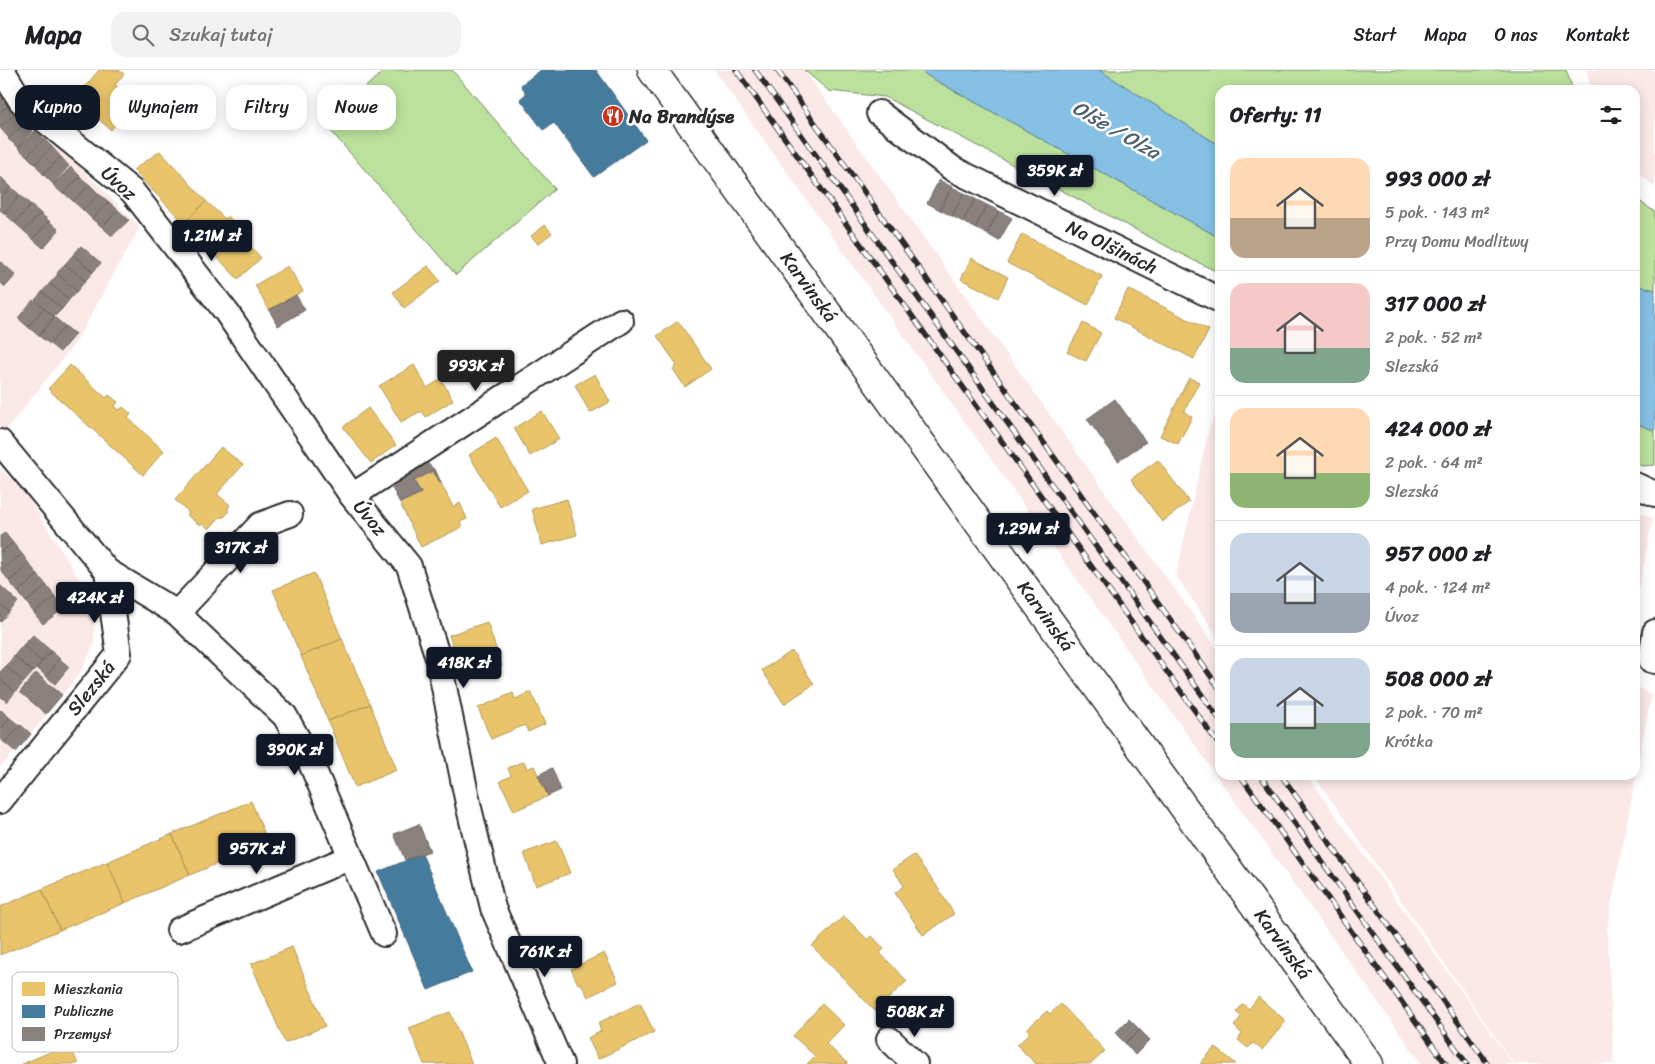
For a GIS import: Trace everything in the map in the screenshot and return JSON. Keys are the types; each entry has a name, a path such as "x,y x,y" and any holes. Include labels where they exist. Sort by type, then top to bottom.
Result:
{"main road":[{"name":"Karvinská","path":"652,70 1369,1064"}],"street":[{"name":"Úvoz","path":"2,70 21,101 132,191 227,313 352,496 409,566 438,658 469,808 493,908 561,1064"},
{"name":"Na Olšinách","path":"879,113 953,169 1215,298"},
{"path":"352,496 621,321"},
{"path":"0,442 107,571 177,613 285,716 310,761 384,934"},
{"path":"1640,487 1655,494"},
{"path":"177,613 260,525 290,514"},
{"name":"Slezská","path":"0,801 119,654 107,571"},
{"path":"1655,632 1651,660 1655,661"},
{"path":"179,930 351,857"},
{"path":"889,1039 915,1064"}],"shaded area":[{"path":"714,70 804,70 1215,646 1215,773"},
{"path":"1586,70 1655,70 1655,188 1640,174 1640,85 1590,85"},
{"path":"0,80 15,100 15,130 43,130 140,227 76,342 0,438"},
{"path":"1215,415 1215,633 1176,576 1209,428"},
{"path":"0,468 26,494 91,598 95,643 80,673 31,734 0,767"},
{"path":"1640,512 1653,518 1640,582"},
{"path":"1640,688 1651,696 1640,754"},
{"path":"1220,780 1311,780 1513,1064 1422,1064"},
{"path":"1317,780 1635,780 1607,928 1614,1064 1514,1064"}],"green space":[{"path":"385,70 452,70 555,189 456,275 330,130 396,130 396,85 368,85"},
{"path":"804,70 921,70 926,75 1215,235 1215,271 885,97 829,91"},
{"path":"1099,70 1566,70 1571,85 1215,85 1214,142"},
{"path":"1640,202 1655,212 1655,290 1640,286"},
{"path":"1640,425 1655,431 1655,465 1640,465"}],"water":[{"name":"Olše / Olza","path":"921,70 1099,70 1215,142 1215,235 926,75"},
{"path":"1640,286 1655,290 1655,431 1640,425"}],"building: Mieszkania":[{"path":"99,70 119,70 124,74 115,85 110,85 110,129 100,121 100,85 87,85"},
{"path":"160,151 206,201 184,223 133,170"},
{"path":"206,201 225,219 228,216 235,224 232,227 240,235 242,232 249,240 247,242 261,258 238,279 184,223"},
{"path":"545,225 552,233 538,244 531,236"},
{"path":"1022,234 1102,276 1088,305 1007,263"},
{"path":"971,258 1008,277 998,298 961,279"},
{"path":"288,266 303,291 269,310 255,285"},
{"path":"428,266 440,281 404,308 393,292"},
{"path":"1128,289 1209,330 1194,359 1114,318"},
{"path":"678,321 711,369 685,387 673,369 677,365 657,336"},
{"path":"1083,323 1101,333 1086,361 1067,352"},
{"path":"70,365 106,398 109,395 118,402 115,406 119,410 123,407 131,414 128,418 164,451 143,475 48,389"},
{"path":"414,365 427,388 441,379 453,400 426,417 422,411 401,422 379,386"},
{"path":"595,374 610,402 590,413 575,385"},
{"path":"1189,378 1199,382 1184,412 1192,417 1178,444 1160,436"},
{"path":"368,408 396,445 371,463 343,427"},
{"path":"542,411 559,439 530,456 514,428"},
{"path":"496,438 528,491 500,507 469,455"},
{"path":"221,447 243,465 217,494 230,505 228,513 224,517 220,517 209,529 203,524 198,524 188,516 188,511 175,500"},
{"path":"1158,460 1189,502 1162,522 1131,479"},
{"path":"433,471 453,507 460,503 467,519 460,522 462,527 421,547 400,503 421,493 414,481"},
{"path":"567,499 577,535 542,545 532,509"},
{"path":"314,573 342,639 301,656 273,590"},
{"path":"487,622 502,666 464,680 449,635"},
{"path":"342,639 370,704 328,721 301,656"},
{"path":"792,651 814,684 784,704 762,670"},
{"path":"531,692 545,724 528,732 525,725 491,739 478,708 513,693 515,699"},
{"path":"370,704 397,770 355,787 328,721"},
{"path":"524,761 527,769 534,766 548,796 514,811 500,781 511,776 508,768"},
{"path":"251,801 268,842 190,875 172,834"},
{"path":"172,834 190,875 125,903 107,862"},
{"path":"557,841 570,873 536,886 524,853"},
{"path":"914,855 954,914 923,935 895,893 904,886 893,869"},
{"path":"107,862 125,903 60,930 42,889"},
{"path":"42,889 60,930 0,955 0,907"},
{"path":"844,916 868,940 872,936 884,949 880,953 907,981 875,1011 812,946"},
{"path":"292,947 325,1026 285,1043 251,964"},
{"path":"604,953 618,982 588,997 581,983 578,984 571,969"},
{"path":"1258,997 1286,1021 1262,1050 1253,1043 1248,1048 1238,1040 1242,1034 1234,1026 1241,1017 1236,1012 1243,1004 1249,1009"},
{"path":"640,1003 654,1032 598,1059 588,1038 601,1031 598,1023"},
{"path":"822,1004 844,1025 826,1044 848,1064 807,1064 815,1056 793,1036"},
{"path":"1061,1004 1105,1051 1091,1064 1036,1064 1017,1045 1030,1033 1027,1029 1047,1011 1050,1014"},
{"path":"450,1012 472,1064 424,1064 409,1028"},
{"path":"1215,1047 1236,1064 1200,1064"},
{"path":"50,1052 73,1052 78,1064 22,1064"}],"building: Publiczne":[{"path":"541,70 596,70 646,140 594,177 554,123 543,130 520,99 526,94 521,85"},
{"path":"422,854 472,972 428,990 378,872"}],"building: Przemysł":[{"path":"0,95 8,106 0,112"},
{"path":"8,106 14,114 0,127 0,112"},
{"path":"15,114 15,130 18,130 9,138 0,128"},
{"path":"17,130 33,131 18,147 8,139"},
{"path":"35,131 44,139 27,156 18,148"},
{"path":"44,139 52,147 35,164 27,156"},
{"path":"52,147 61,157 43,174 35,164"},
{"path":"61,157 69,166 53,184 43,174"},
{"path":"71,167 80,176 63,194 53,185"},
{"path":"80,177 90,185 73,201 64,193"},
{"path":"0,178 11,187 0,199"},
{"path":"939,180 952,187 940,210 927,203"},
{"path":"90,185 99,194 83,210 73,201"},
{"path":"11,187 20,195 4,213 0,210 0,199"},
{"path":"952,187 964,193 952,216 940,210"},
{"path":"964,193 975,199 963,222 952,216"},
{"path":"99,194 109,202 92,219 83,210"},
{"path":"20,195 31,205 15,223 4,213"},
{"path":"975,199 987,205 975,228 963,222"},
{"path":"109,202 118,210 102,227 92,219"},
{"path":"31,205 40,213 24,231 15,223"},
{"path":"987,205 999,211 987,234 975,228"},
{"path":"118,210 129,220 112,236 102,227"},
{"path":"999,211 1012,218 999,241 987,234"},
{"path":"40,213 49,221 33,239 24,231"},
{"path":"49,221 59,230 43,248 33,239"},
{"path":"81,246 101,263 93,272 73,255"},
{"path":"73,255 93,272 85,281 65,264"},
{"path":"0,261 16,275 5,287 0,282"},
{"path":"65,264 85,281 77,291 57,273"},
{"path":"58,274 77,291 69,300 50,283"},
{"path":"50,283 69,300 62,309 42,292"},
{"path":"42,292 62,309 54,317 35,300"},
{"path":"296,295 305,310 278,326 269,310"},
{"path":"33,300 44,308 28,327 18,318"},
{"path":"44,308 54,317 39,336 28,327"},
{"path":"54,317 65,326 50,344 39,336"},
{"path":"65,326 75,334 60,352 50,344"},
{"path":"1115,399 1146,442 1118,461 1087,419"},
{"path":"426,462 436,471 441,483 433,471 414,481 421,493 400,503 392,488 393,481"},
{"path":"5,533 13,543 0,553 0,536"},
{"path":"13,543 22,554 1,570 0,553"},
{"path":"22,554 30,565 9,581 1,570"},
{"path":"30,565 38,575 18,592 9,581"},
{"path":"38,575 47,586 26,602 18,592"},
{"path":"0,585 18,602 9,612 0,604"},
{"path":"47,586 55,597 34,613 26,602"},
{"path":"55,597 64,608 43,624 34,613"},
{"path":"0,604 9,612 0,622"},
{"path":"33,635 51,651 42,662 23,645"},
{"path":"23,645 42,662 33,672 14,656"},
{"path":"51,651 60,659 46,676 37,668"},
{"path":"14,656 33,672 24,682 6,666"},
{"path":"60,659 69,667 55,684 46,676"},
{"path":"6,666 24,682 15,692 0,679 0,672"},
{"path":"36,673 62,695 46,714 20,692"},
{"path":"0,679 15,692 7,702 0,696"},
{"path":"0,711 10,718 0,730"},
{"path":"10,718 20,726 5,743 0,739 0,730"},
{"path":"21,725 31,734 16,752 5,743"},
{"path":"552,768 561,790 548,796 538,775"},
{"path":"419,824 430,851 405,860 394,834"},
{"path":"1129,1019 1140,1030 1125,1043 1115,1033"},
{"path":"1140,1030 1150,1040 1135,1055 1125,1043"}],"railway":[{"path":"736,70 1215,739"},
{"path":"755,70 1215,713"},
{"path":"777,70 1215,682"},
{"path":"1244,780 1446,1064"},
{"path":"1264,780 1467,1064"},
{"path":"1285,780 1488,1064"}],"place":[{"name":"Na Brandýse","path":"613,116"}]}
